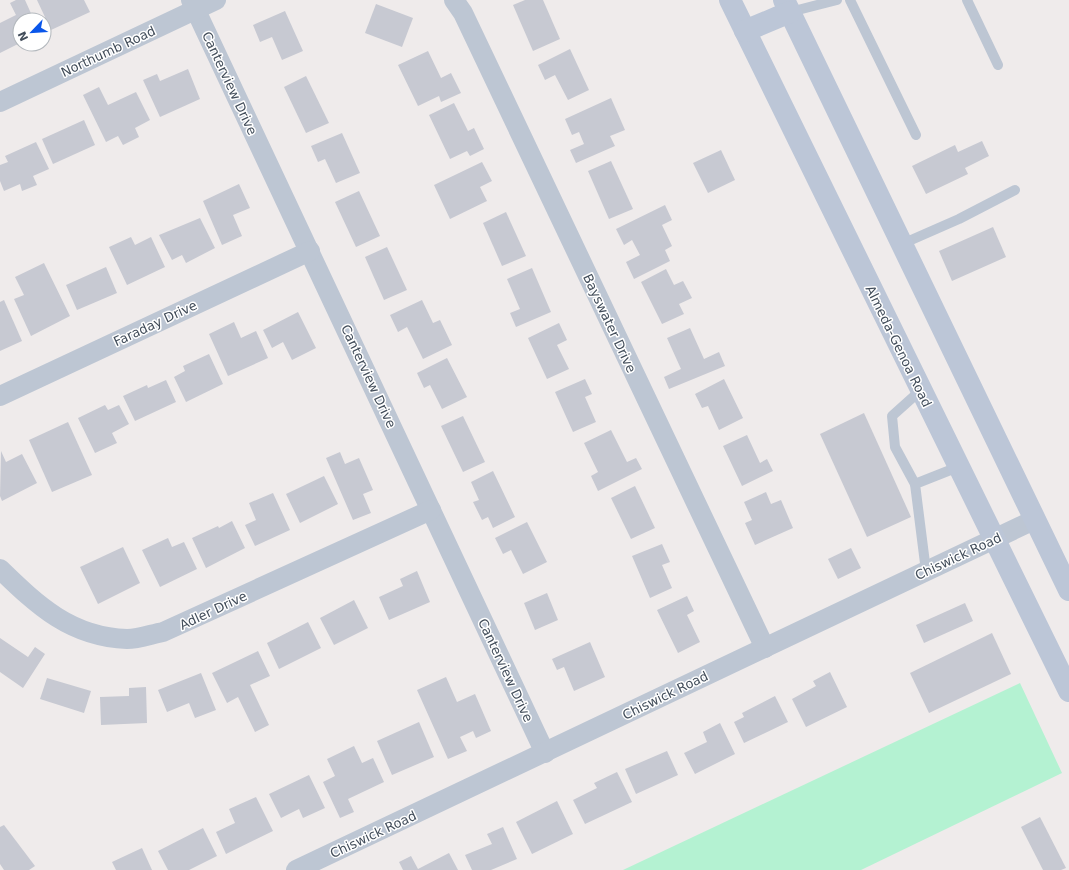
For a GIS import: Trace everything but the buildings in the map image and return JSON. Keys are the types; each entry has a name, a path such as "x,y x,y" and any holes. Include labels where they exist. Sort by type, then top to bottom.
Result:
{"main road":[{"name":"Almeda-Genoa Road","path":"730,0 1069,691"},
{"path":"745,31 787,6 1034,520 1064,568 1069,590"}],"street":[{"name":"Northumb Road","path":"0,102 193,5 216,0"},
{"name":"Bayswater Drive","path":"454,0 463,13 765,648"},
{"name":"Canterview Drive","path":"193,5 310,250 545,753"},
{"name":"Faraday Drive","path":"0,396 310,250"},
{"name":"Adler Drive","path":"0,569 27,595 60,620 95,634 128,639 163,632 431,510"},
{"name":"Chiswick Road","path":"296,870 545,753 993,538 1034,520"}],"lane":[{"path":"787,6 837,0"},
{"path":"850,0 916,135"},
{"path":"967,0 998,65"},
{"path":"902,244 959,220 1015,190"},
{"path":"921,390 892,416 895,447 915,484 926,570"},
{"path":"915,484 958,467"}],"green space":[{"path":"1020,683 1062,773 861,870 623,870"}]}
